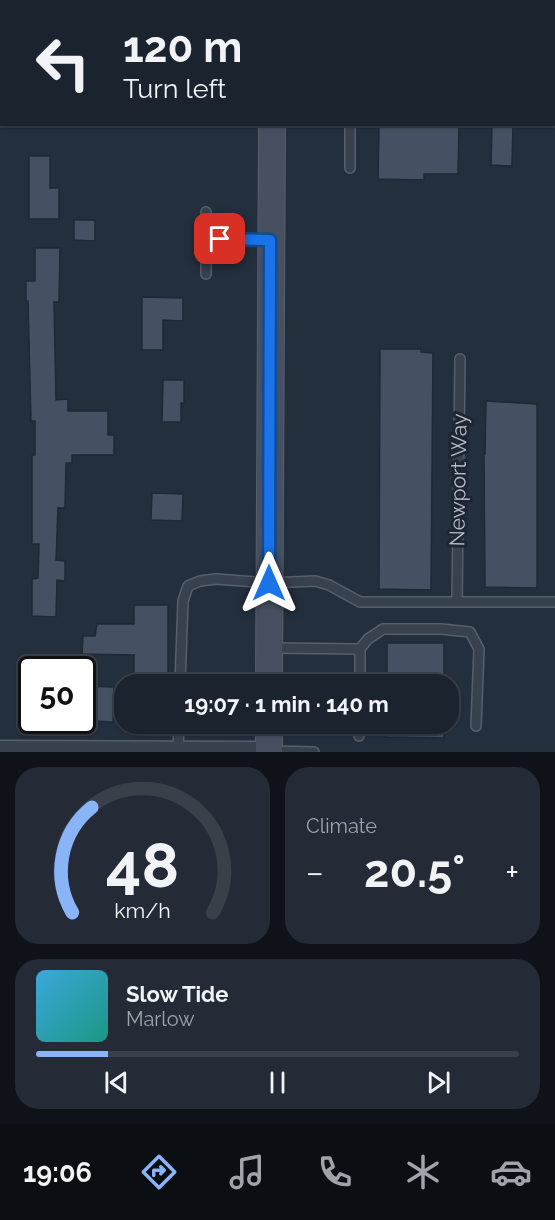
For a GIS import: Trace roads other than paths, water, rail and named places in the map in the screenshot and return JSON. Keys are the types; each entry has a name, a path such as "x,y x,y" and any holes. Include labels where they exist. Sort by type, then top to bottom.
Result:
{"main road":[{"path":"269,674 272,126"},
{"path":"269,734 269,751"}],"street":[{"path":"0,750 269,751"}],"lane":[{"path":"350,126 350,168"},
{"path":"206,212 206,274"},
{"path":"206,239 270,240"},
{"name":"Newport Way","path":"457,602 460,359"},
{"path":"180,674 183,601 188,586 200,581 216,579 269,583 315,580 330,585 360,602 555,602"},
{"path":"360,674 360,649 368,639 383,629 441,629 470,632 479,649 476,726"},
{"path":"269,648 360,649"},
{"path":"178,751 179,734"},
{"path":"269,751 314,752"}]}
